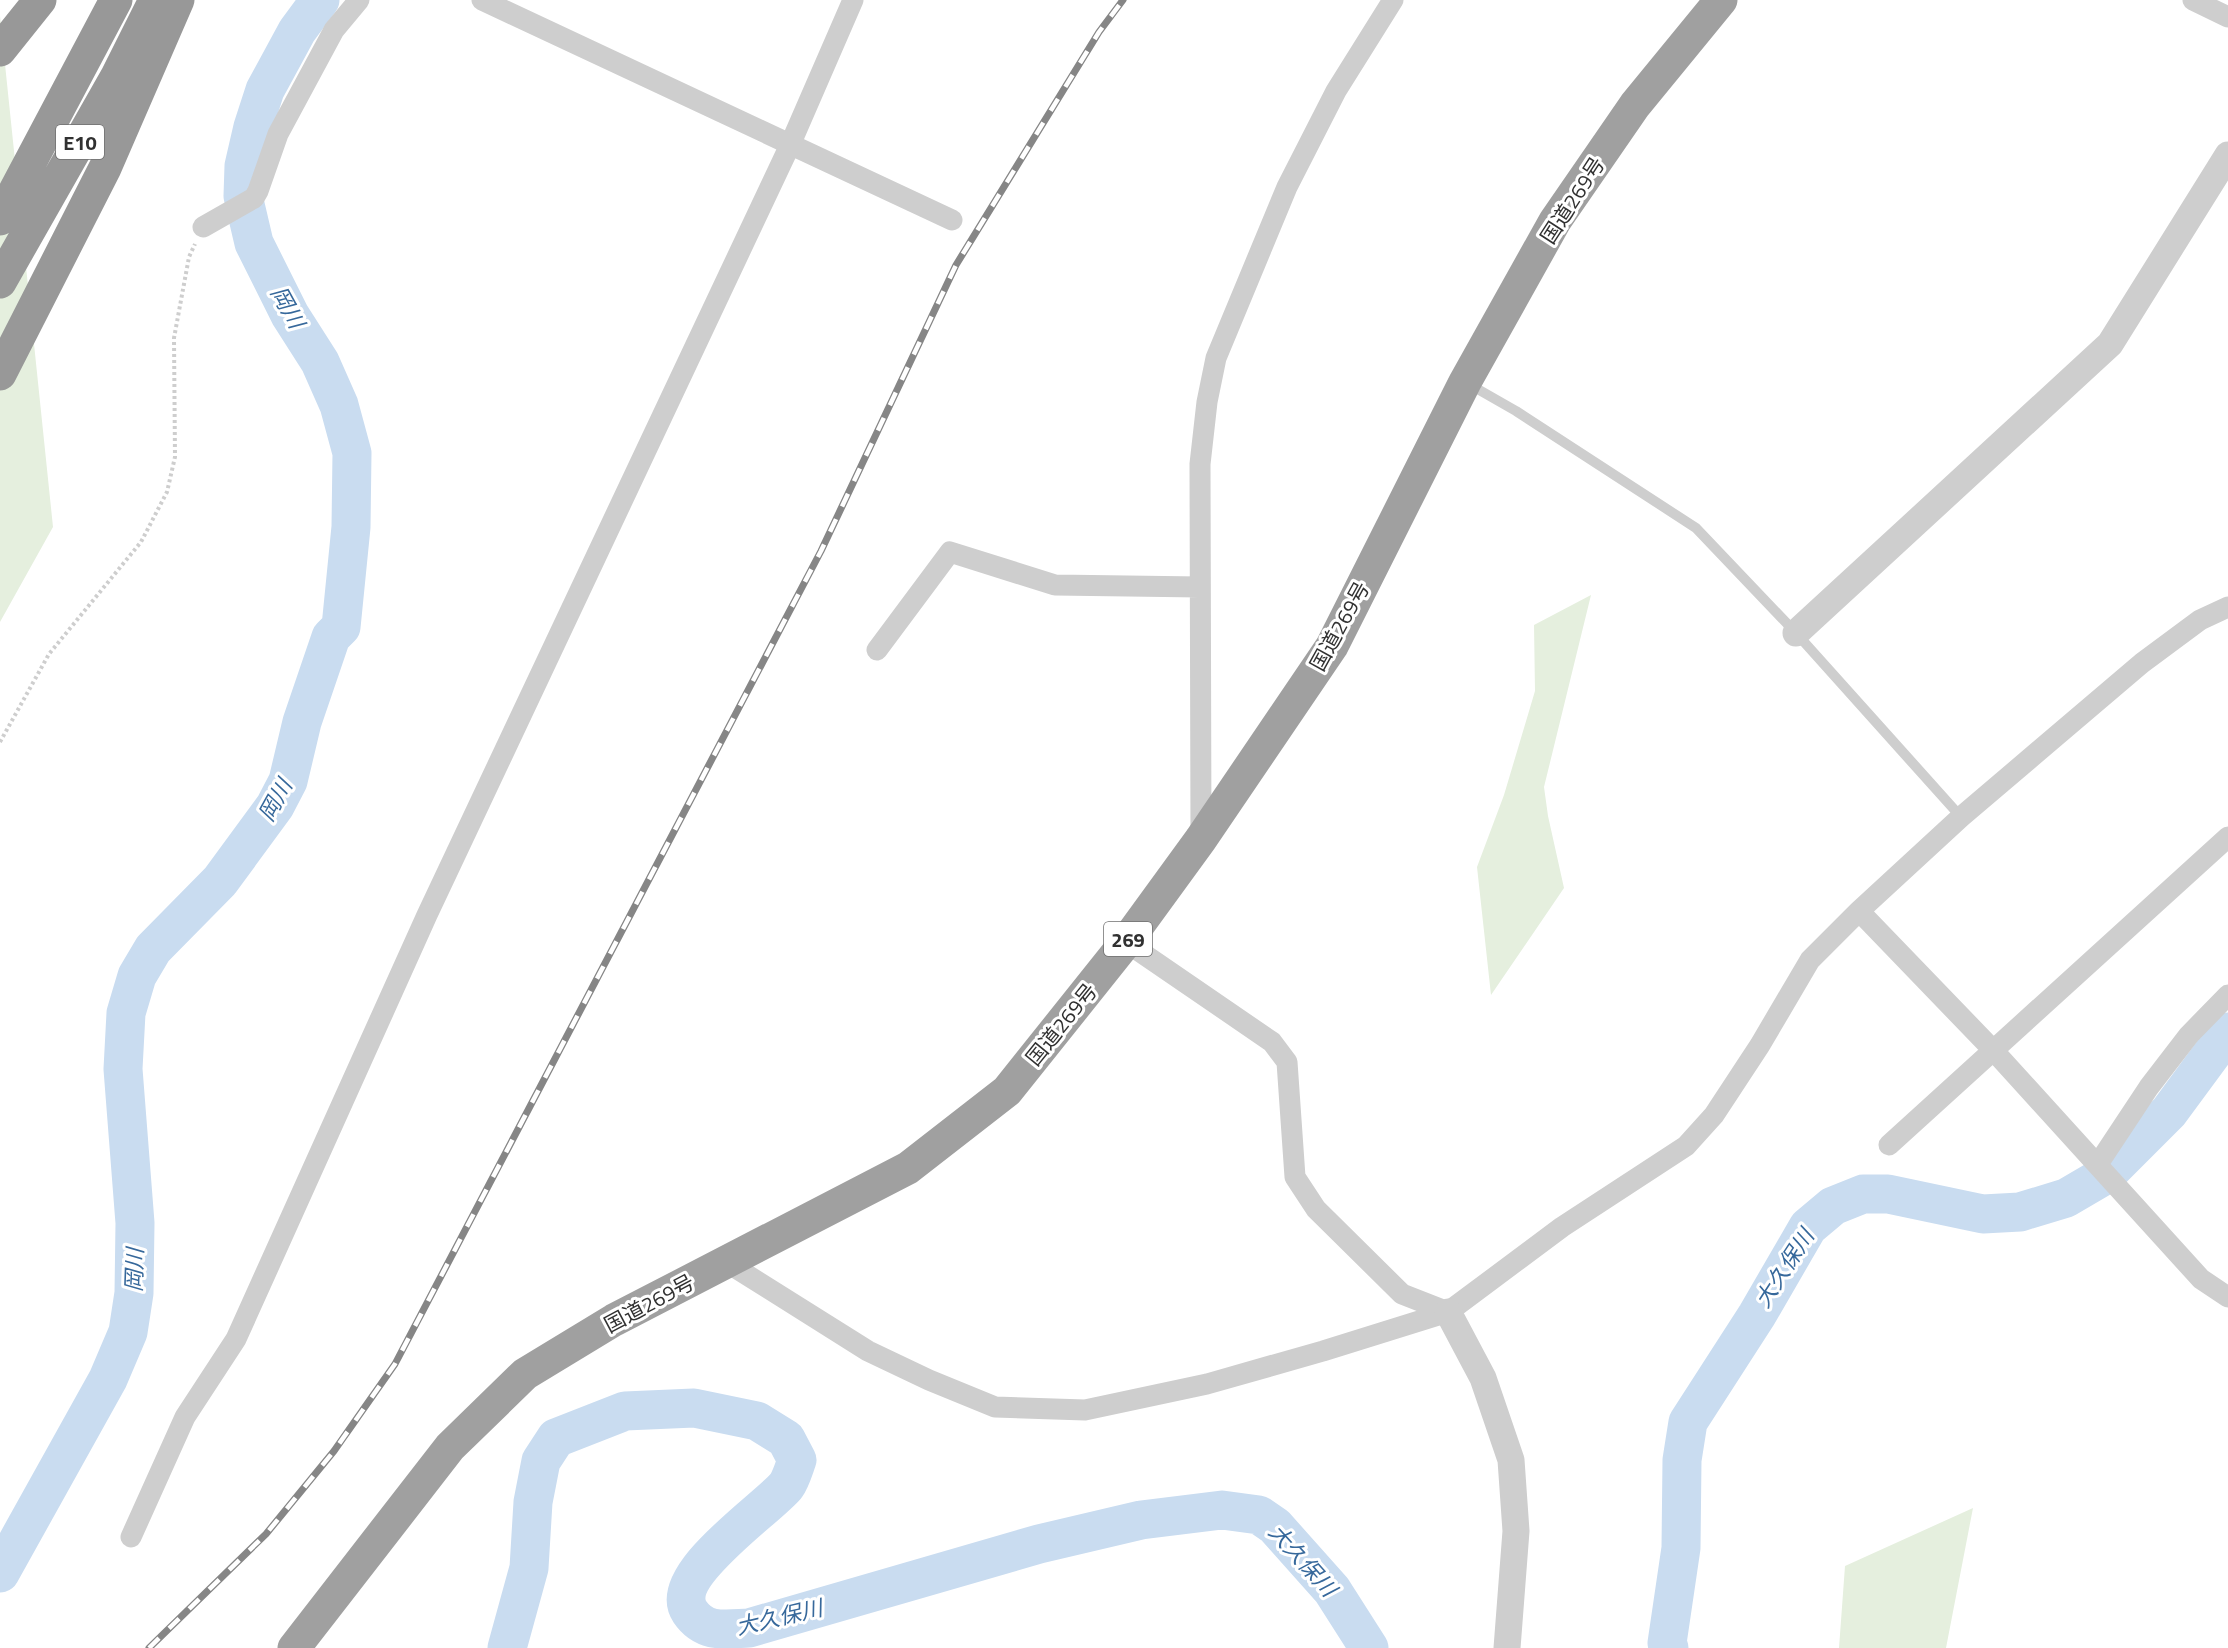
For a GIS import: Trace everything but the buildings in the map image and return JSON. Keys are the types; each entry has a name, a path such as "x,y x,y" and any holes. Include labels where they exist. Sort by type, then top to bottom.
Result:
{"highway":[{"path":"0,50 40,0"},
{"name":"E10","path":"0,219 116,0"},
{"name":"E10","path":"0,282 117,76 155,0"},
{"path":"0,374 105,168 178,0"},
{"name":"国道269号","path":"294,1648 450,1447 525,1374 614,1320 908,1168 1007,1091 1126,942 1201,839 1332,646 1465,382 1556,221 1635,105 1720,0"}],"street":[{"path":"203,227 254,198 284,124 334,30 359,0"},
{"path":"482,0 952,219"},
{"path":"131,1538 185,1417 236,1339 427,915 790,145 853,0"},
{"path":"1201,839 1200,464 1207,402 1216,358 1287,187 1336,91 1393,0"},
{"path":"2193,0 2228,17"},
{"path":"1796,633 2110,344 2228,155"},
{"path":"877,650 950,552 1055,585 1200,588"},
{"path":"728,1263 868,1351 929,1380 995,1407 1085,1410 1217,1381 1323,1352 1448,1312 1562,1227 1686,1146 1714,1115 1760,1045 1810,960 1859,910 1961,817 2142,663 2200,620 2228,607"},
{"path":"1889,1145 2228,837"},
{"path":"1859,910 1993,1050 2201,1279 2228,1297"},
{"path":"1126,942 1272,1042 1287,1062 1295,1177 1316,1209 1402,1294 1448,1312 1483,1378 1511,1460 1516,1531 1507,1648"},
{"path":"2098,1164 2149,1088 2189,1035 2228,995"}],"lane":[{"path":"1465,382 1516,411 1696,528 1796,633 1961,817"}],"path":[{"path":"0,742 49,654 141,542 167,492 175,457 174,338 189,257 203,227"}],"green space":[{"path":"0,16 53,527 0,622"},
{"path":"1591,595 1544,787 1564,888 1491,995 1477,867 1504,795 1535,691 1534,625"},
{"path":"1973,1508 1946,1648 1839,1648 1845,1566"}],"waterway":[{"name":"岡川","path":"0,1573 108,1379 128,1332 134,1293 135,1223 123,1069 126,1013 137,976 153,949 220,881 275,806 288,781 302,722 331,637 341,627 351,527 352,453 339,405 320,362 290,315 254,243 243,196 244,166 265,90 297,31 320,0"},
{"name":"大久保川","path":"1669,1648 1667,1643 1681,1548 1682,1460 1688,1422 1757,1315 1808,1227 1833,1206 1863,1194 1888,1194 1983,1214 2020,1212 2066,1198 2107,1174 2169,1112 2228,1032"},
{"name":"大久保川","path":"507,1648 529,1568 533,1502 541,1461 556,1438 625,1411 694,1408 757,1421 786,1439 797,1460 786,1486 722,1544 692,1580 686,1597 690,1612 702,1624 709,1627 716,1629 749,1628 1039,1544 1141,1520 1222,1510 1259,1515 1275,1526 1332,1590 1369,1648"}],"railway":[{"path":"149,1648 266,1534 334,1451 395,1364 821,551 956,265 1099,32 1123,0"}]}
